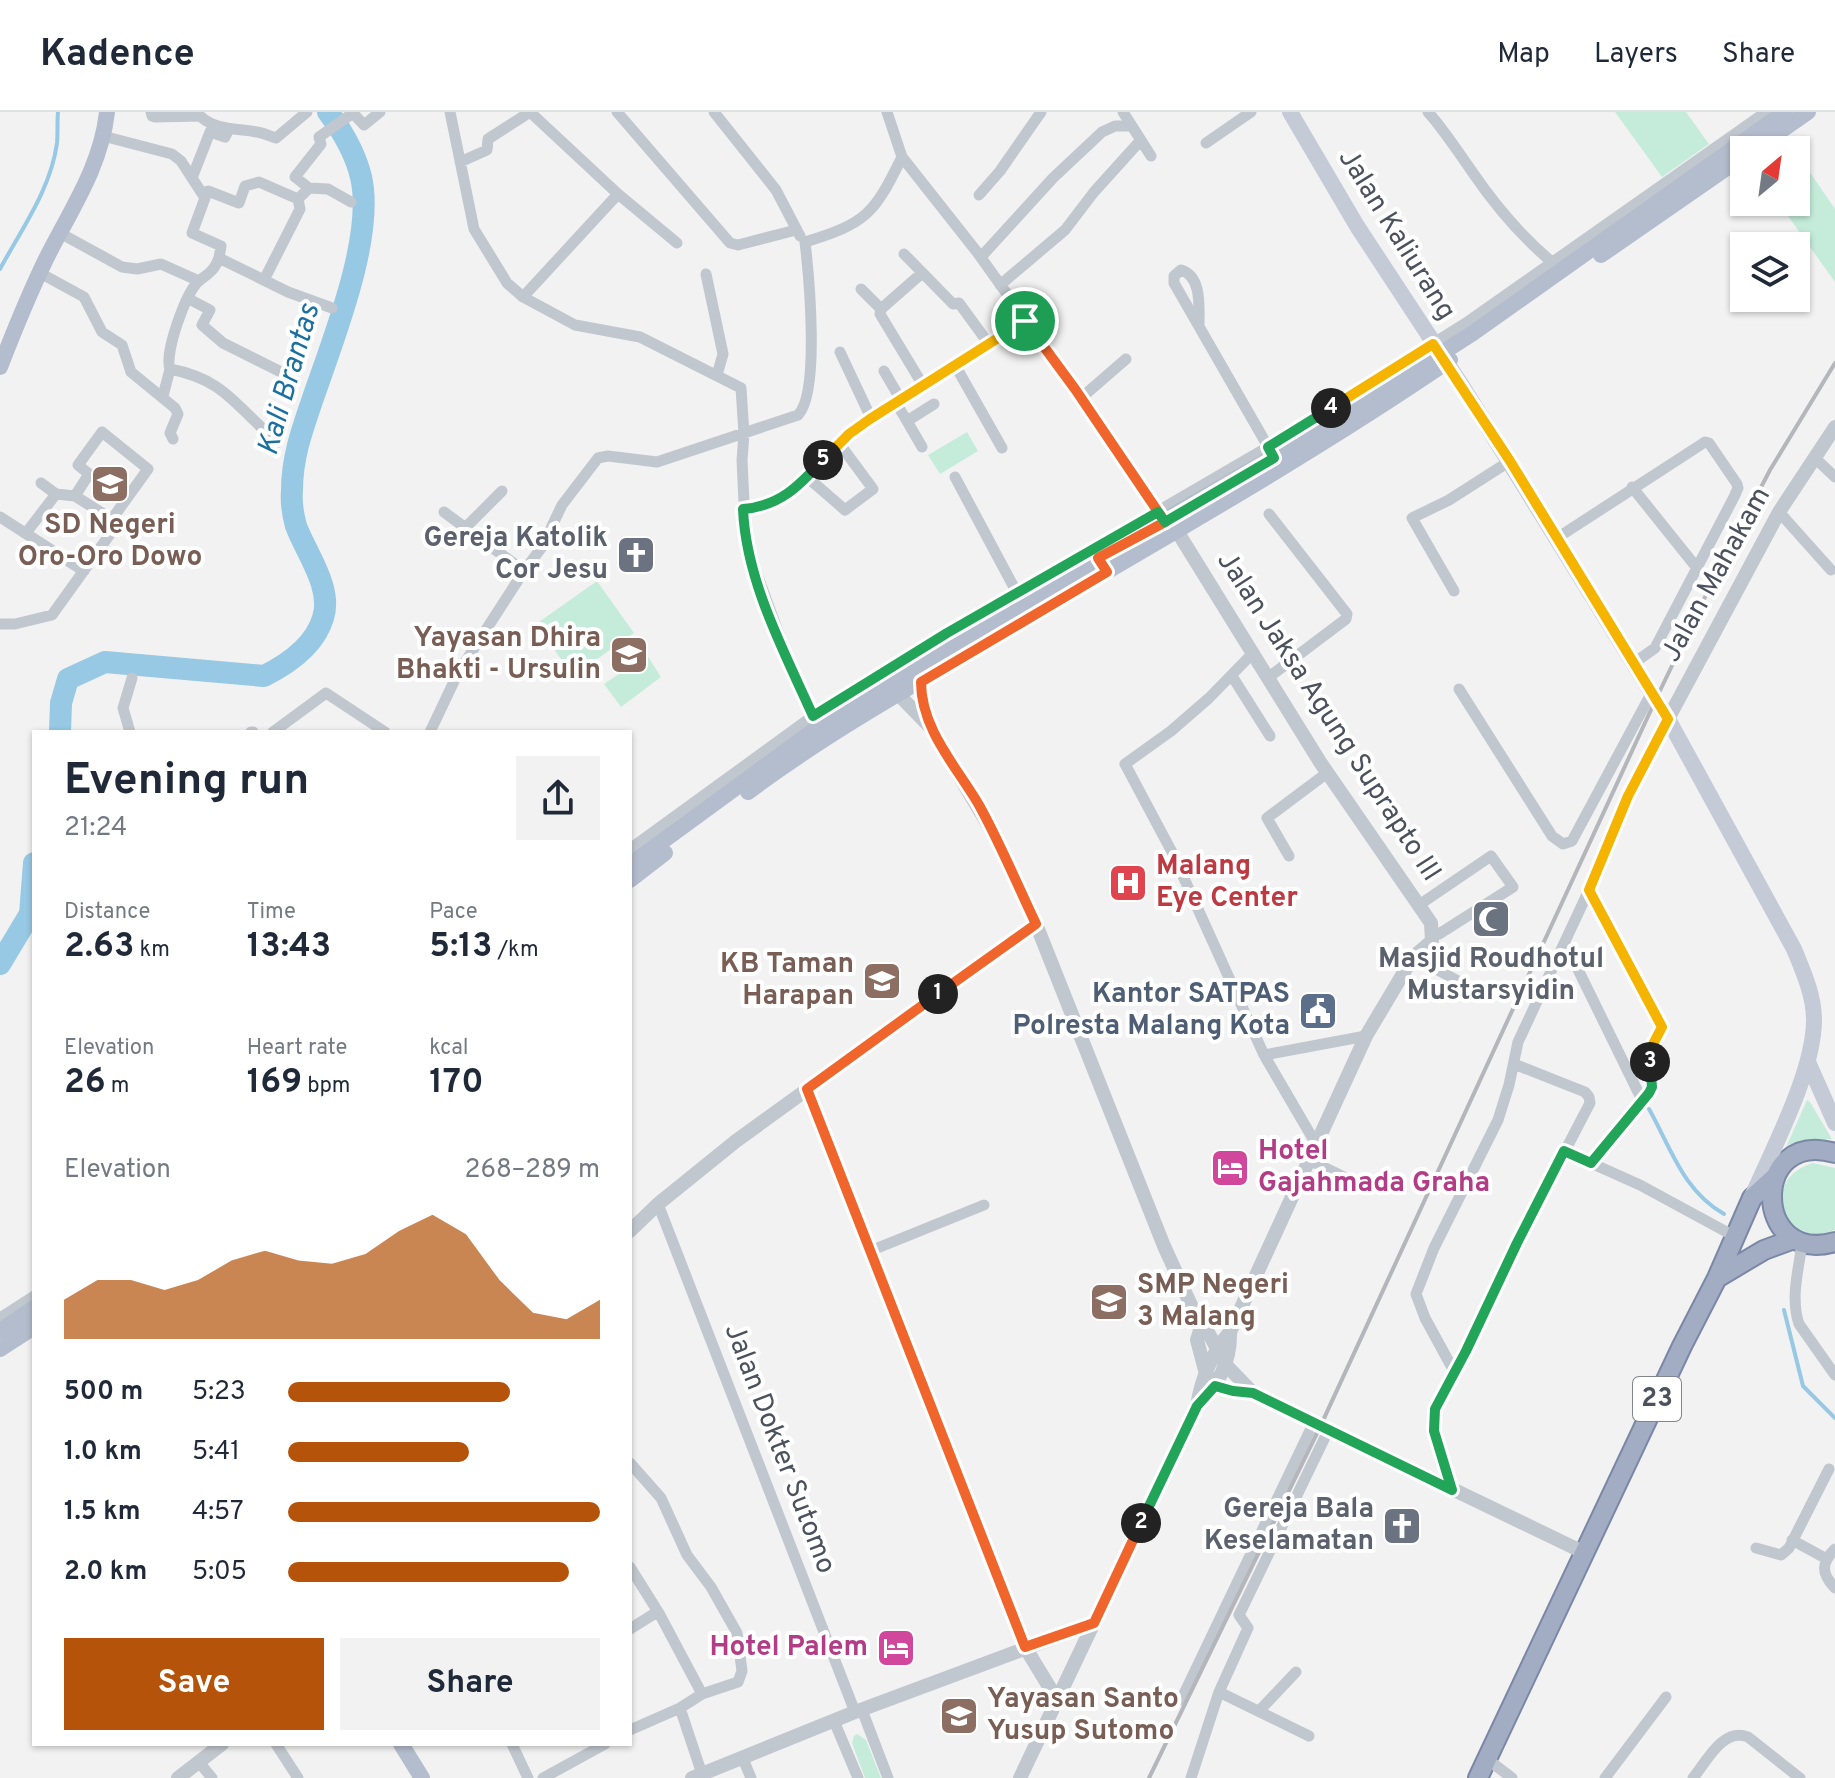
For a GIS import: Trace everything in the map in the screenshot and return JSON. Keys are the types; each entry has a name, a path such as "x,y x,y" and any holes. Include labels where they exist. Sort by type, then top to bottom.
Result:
{"highway":[{"name":"23","path":"1478,1778 1556,1599 1585,1553 1717,1278 1751,1199 1795,1155 1824,1150 1835,1153"},
{"path":"1776,1175 1770,1191 1774,1217 1783,1230 1798,1241 1831,1246"},
{"path":"1717,1278 1742,1261 1798,1241"}],"main road":[{"path":"0,367 40,273 88,179 103,136 107,112"},
{"name":"Jalan Kaliurang","path":"1290,112 1357,226 1510,461 1652,692 1794,949 1807,981 1814,1019 1808,1062 1751,1199"},
{"path":"632,879 808,751 921,682 1271,452 1440,354 1760,121 1785,112"},
{"path":"1772,136 1804,113"},
{"path":"1167,522 1440,354 1730,165"},
{"path":"632,863 677,824 816,721 984,619 1102,565"},
{"path":"1808,1062 1835,1123"},
{"path":"1775,1143 1776,1175"},
{"path":"0,1331 32,1309"},
{"path":"0,1349 32,1328"},
{"path":"402,1746 422,1778"}],"street":[{"path":"151,112 155,117 200,114 208,123 261,132 276,138 307,112"},
{"path":"351,202 328,189 309,188 295,177 321,144 319,137 353,113 364,125 380,112"},
{"path":"450,112 474,229 507,283 523,297 575,325 640,337 741,388 746,544 755,574 816,721"},
{"path":"460,162 487,150 488,139 530,112 618,194 677,243"},
{"path":"617,112 730,243 738,245 796,230"},
{"path":"431,730 458,673 542,547 562,505 598,458 608,456 657,462 798,415 805,408 811,352 805,242 776,190 714,112"},
{"path":"887,112 902,157 981,257 1167,522 1017,593 984,619"},
{"path":"979,195 1000,171 1041,112"},
{"path":"1123,112 1151,156"},
{"path":"1206,143 1251,112"},
{"path":"1428,112 1448,134 1474,175 1529,242 1549,272"},
{"path":"981,257 1053,178 1102,132 1115,126 1130,126"},
{"path":"192,178 210,132 225,137 229,129"},
{"path":"103,136 172,154 181,161 205,198 192,233 221,246 211,274 199,281 177,323 168,351 170,369 163,396"},
{"path":"1000,285 1065,230 1140,141"},
{"path":"805,242 839,232 872,211 902,157"},
{"path":"203,193 208,191 239,203 245,186 259,182 298,199"},
{"path":"298,199 309,188"},
{"path":"523,297 618,194"},
{"path":"264,280 300,209 298,199"},
{"path":"60,233 122,267 137,269 161,264 199,281"},
{"path":"904,254 953,304 959,303 989,344"},
{"path":"219,258 332,308"},
{"path":"40,273 84,297 102,332 122,345 131,372 175,408 178,414 171,428 173,439"},
{"path":"922,273 881,309 880,314 924,387"},
{"path":"706,274 723,354 717,375"},
{"path":"861,289 881,309"},
{"path":"189,299 210,310 202,325 223,343 293,378"},
{"path":"743,509 765,507 807,477 839,443 871,418 1025,321"},
{"path":"1199,325 1271,452"},
{"path":"840,352 871,418"},
{"path":"1081,398 1126,359"},
{"path":"955,365 1002,448"},
{"path":"170,369 207,379 222,388 278,442"},
{"path":"884,371 922,447"},
{"path":"907,421 934,404"},
{"name":"Jalan Mahakam","path":"1668,719 1779,512 1834,430"},
{"path":"75,496 89,474 78,465 102,432 148,469 112,519"},
{"path":"1557,538 1705,442 1709,443 1738,488 1655,648 1634,663"},
{"path":"807,477 845,510 873,489 839,443"},
{"path":"1815,458 1835,477"},
{"path":"1454,591 1412,518 1449,500 1510,461"},
{"path":"955,477 1017,593"},
{"path":"0,624 15,624 52,615 118,523 75,496 56,494 41,483"},
{"path":"1632,487 1697,568"},
{"path":"466,527 502,491"},
{"path":"26,533 56,494"},
{"path":"444,512 524,571"},
{"path":"1779,512 1831,570"},
{"path":"1269,514 1347,614 1346,619 1269,677"},
{"path":"0,517 84,571"},
{"name":"Jalan Jaksa Agung Suprapto III","path":"1167,522 1269,677 1327,773 1431,923 1433,933"},
{"path":"1253,653 1171,731 1125,764 1173,854 1264,1055 1316,1144"},
{"path":"1232,676 1270,736"},
{"path":"129,730 123,708 132,678"},
{"path":"921,682 930,727"},
{"path":"1459,689 1552,836 1563,844 1572,841 1652,692"},
{"path":"276,730 326,693 382,730"},
{"path":"899,695 930,727 978,803 1036,924 1159,1232 1201,1327 1209,1334 1226,1365 1253,1393 1585,1553"},
{"path":"1455,1373 1425,1318 1416,1294 1434,1248 1498,1120 1518,1042 1589,890 1628,796 1668,719"},
{"path":"1289,856 1267,818 1327,773"},
{"path":"632,848 677,824"},
{"path":"1020,1778 1210,1380 1217,1351 1230,1332 1366,1036 1413,957 1432,941 1433,933 1439,934 1513,887 1491,856 1419,905"},
{"path":"1589,890 1662,1027 1650,1050 1652,1087 1591,1163"},
{"path":"632,1229 736,1141 1036,924"},
{"path":"1565,943 1642,1100"},
{"path":"1413,957 1483,994"},
{"path":"1264,1055 1366,1036"},
{"path":"1452,1490 1433,1420 1435,1409 1590,1103 1585,1092 1514,1064"},
{"path":"807,1089 1025,1647 1056,1698"},
{"path":"1564,1151 1640,1185 1734,1236"},
{"path":"1309,1160 1354,1182"},
{"name":"Jalan Dokter Sutomo","path":"658,1204 858,1711 888,1778"},
{"path":"870,1251 984,1205"},
{"path":"1798,1241 1796,1314 1799,1324 1835,1375"},
{"path":"0,1318 32,1297"},
{"path":"1201,1327 1197,1340 1210,1380 1233,1391 1253,1393"},
{"path":"1210,1380 1226,1365 1230,1332"},
{"path":"1181,1700 1313,1424"},
{"path":"1191,1778 1219,1692 1248,1628 1239,1615 1328,1431"},
{"path":"632,1465 661,1498 687,1555 711,1587 737,1633 742,1671 738,1682 702,1694 680,1708 632,1729"},
{"path":"1756,1548 1781,1555 1829,1469"},
{"path":"1792,1540 1825,1558"},
{"path":"1835,1549 1825,1558 1825,1575 1835,1588"},
{"path":"632,1570 702,1694"},
{"path":"632,1628 657,1612"},
{"path":"680,1708 697,1776 858,1711 1094,1623"},
{"path":"1259,1711 1296,1672"},
{"path":"1219,1692 1309,1736"},
{"path":"1605,1778 1666,1697"},
{"path":"834,1721 858,1778"},
{"path":"1693,1778 1727,1737 1740,1734 1800,1778"},
{"path":"183,1776 219,1746"},
{"path":"277,1746 298,1778"},
{"path":"513,1746 528,1778"},
{"path":"543,1778 601,1746"},
{"path":"743,1759 751,1778"},
{"path":"1487,1759 1512,1778"},
{"path":"198,1761 212,1778"}],"green space":[{"path":"1615,112 1686,112 1709,144 1662,177"},
{"path":"1810,172 1835,209 1835,282 1810,247 1810,232 1799,232 1788,216 1810,216"},
{"path":"967,432 978,451 940,474 928,455"},
{"path":"597,581 634,633 573,676 536,624"},
{"path":"647,655 661,677 621,707 604,684"},
{"path":"1807,1100 1832,1139 1812,1139 1787,1145"},
{"path":"1813,1163 1835,1168 1835,1230 1817,1234 1802,1231 1791,1223 1784,1211 1782,1197 1786,1183 1796,1171"},
{"path":"857,1734 866,1740 881,1778 865,1778 852,1743"}],"waterway":[{"path":"0,269 49,177 57,143 58,112"},
{"name":"Kali Brantas","path":"60,730 61,703 68,679 105,662 264,676 300,653 319,628 325,607 324,595 317,571 296,526 292,478 301,433 340,320 357,259 364,201 355,159 328,112"},
{"name":"Kali Brantas","path":"0,964 30,914 32,888"},
{"path":"1649,1109 1688,1181 1724,1214"},
{"path":"1784,1310 1803,1386 1835,1418"}],"railway":[{"path":"1149,1778 1320,1427 1718,570 1770,470 1835,363"}],"place":[{"name":"SD Negeri Oro-Oro Dowo","path":"110,484"},
{"name":"Gereja Katolik Cor Jesu","path":"636,555"},
{"name":"Yayasan Dhira Bhakti - Ursulin","path":"629,655"},
{"name":"Malang Eye Center","path":"1128,883"},
{"name":"Masjid Roudhotul Mustarsyidin","path":"1491,919"},
{"name":"KB Taman Harapan","path":"882,981"},
{"name":"Kantor SATPAS Polresta Malang Kota","path":"1318,1011"},
{"name":"Hotel Gajahmada Graha","path":"1230,1168"},
{"name":"SMP Negeri 3 Malang","path":"1109,1302"},
{"name":"Gereja Bala Keselamatan","path":"1402,1526"},
{"name":"Hotel Palem","path":"896,1648"},
{"name":"Yayasan Santo Yusup Sutomo","path":"959,1716"}],"route":[{"path":"1025,321 849,434 785,495 765,507 743,509 746,544 755,574 813,716 1091,549 1158,512 1165,522 1274,458 1268,447 1433,344 1510,461 1668,719 1628,796 1589,890 1662,1027 1650,1050 1652,1087 1591,1163 1564,1151 1517,1243 1435,1409 1434,1431 1452,1490 1253,1393 1215,1386 1197,1406 1094,1623 1025,1647 807,1089 1036,924 978,803 930,727 921,682 1107,572 1098,558 1165,522 1025,321"}]}
